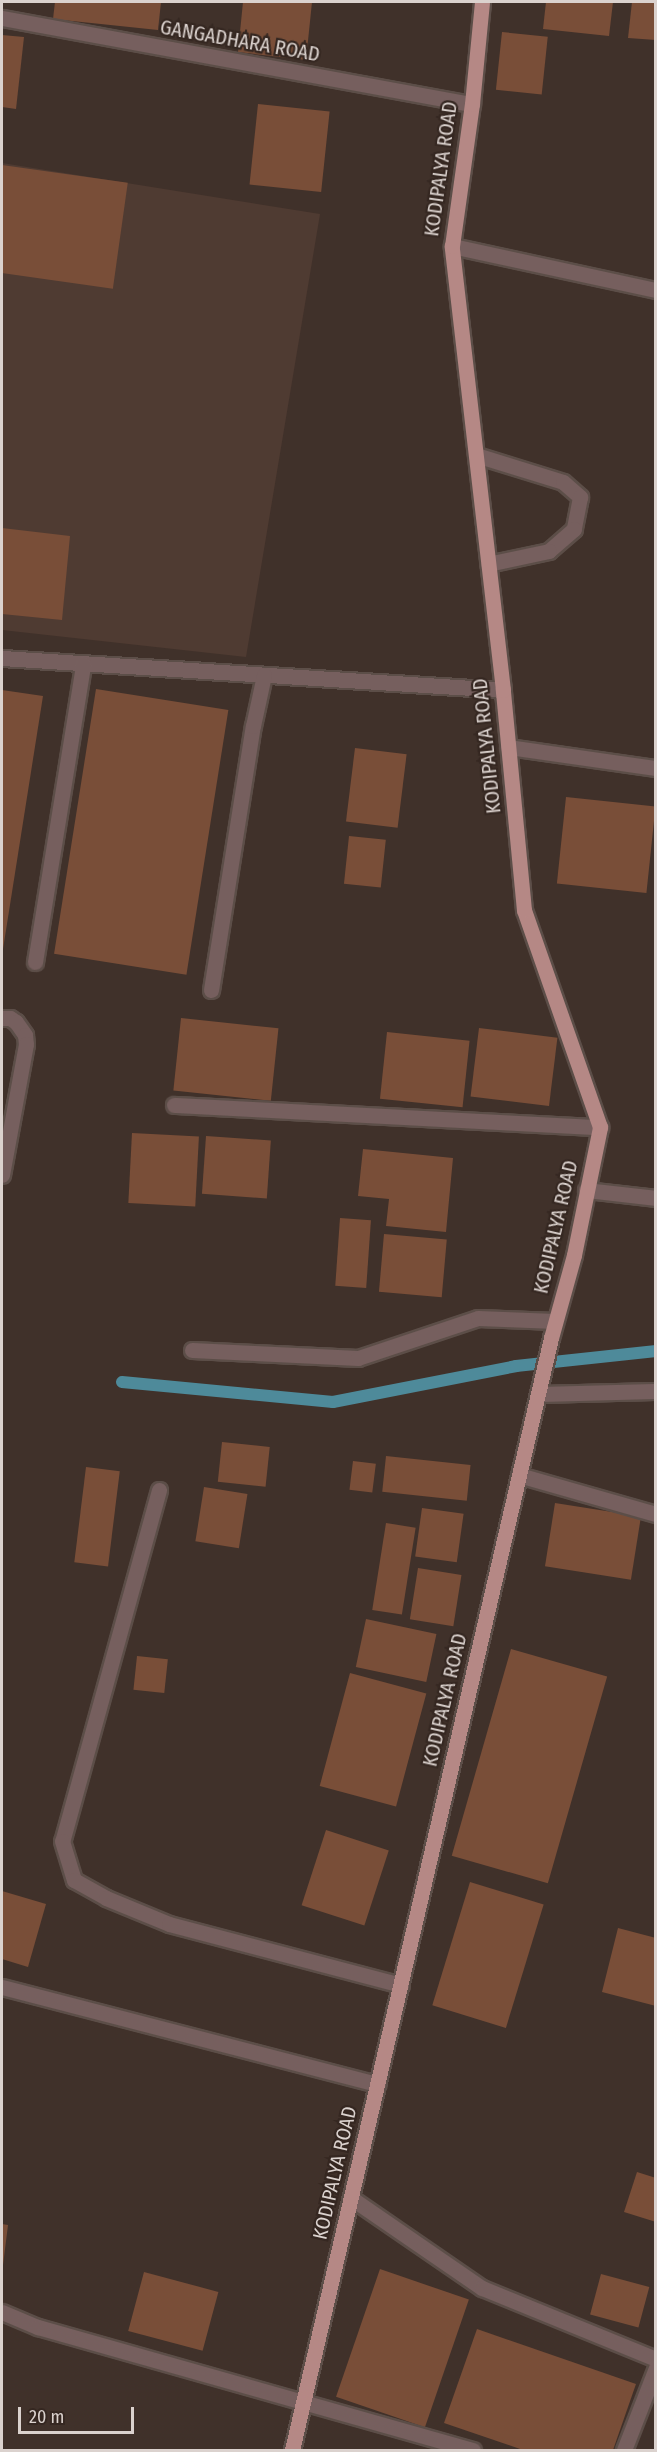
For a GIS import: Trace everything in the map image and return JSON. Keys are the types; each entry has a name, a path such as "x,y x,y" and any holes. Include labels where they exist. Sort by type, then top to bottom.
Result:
{"main road":[{"name":"KODIPALYA ROAD","path":"292,2451 555,1321 574,1256 600,1127 524,910 502,690 452,246 472,104 482,2"}],"street":[{"name":"GANGADHARA ROAD","path":"2,18 472,104"},
{"path":"452,246 656,290"},
{"path":"476,455 562,482 580,497 574,529 549,551 488,564"},
{"path":"2,658 502,690"},
{"path":"35,962 83,664"},
{"path":"211,990 264,675"},
{"path":"508,747 656,768"},
{"path":"2,1018 10,1018 16,1022 25,1035 26,1044 2,1175"},
{"path":"174,1105 600,1127"},
{"path":"586,1190 656,1198"},
{"path":"192,1350 358,1358 478,1318 555,1321"},
{"path":"539,1390 656,1391"},
{"path":"519,1475 656,1515"},
{"path":"159,1490 62,1841 74,1880 106,1898 169,1924 401,1985"},
{"path":"2,1987 378,2084"},
{"path":"351,2198 482,2288 656,2359"},
{"path":"2,2312 38,2327 473,2451"},
{"path":"624,2451 656,2368"}],"shaded area":[{"path":"2,163 320,214 246,657 2,630"}],"building":[{"path":"55,2 161,2 158,30 53,19"},
{"path":"243,2 312,2 306,60 238,52"},
{"path":"546,2 613,2 609,36 543,29"},
{"path":"632,2 656,2 656,40 628,38"},
{"path":"502,32 548,37 542,94 496,90"},
{"path":"2,35 24,37 16,109 2,107"},
{"path":"258,104 330,112 321,192 250,185"},
{"path":"2,165 128,183 113,289 2,273"},
{"path":"2,528 70,536 62,620 2,614"},
{"path":"96,689 228,710 186,975 54,954"},
{"path":"2,690 43,696 3,949 2,949"},
{"path":"355,748 407,754 398,828 346,821"},
{"path":"566,797 656,806 646,893 557,884"},
{"path":"349,836 386,840 381,888 344,884"},
{"path":"181,1018 278,1028 271,1101 173,1091"},
{"path":"479,1028 557,1038 549,1106 471,1096"},
{"path":"387,1032 470,1041 463,1107 380,1099"},
{"path":"132,1133 199,1137 195,1206 128,1203"},
{"path":"206,1136 271,1141 267,1198 202,1194"},
{"path":"363,1149 453,1158 446,1232 386,1226 389,1199 358,1196"},
{"path":"340,1218 371,1220 366,1288 335,1286"},
{"path":"384,1234 447,1239 442,1297 379,1292"},
{"path":"222,1442 270,1447 266,1487 218,1482"},
{"path":"386,1456 471,1465 467,1501 382,1492"},
{"path":"353,1461 376,1464 372,1493 349,1490"},
{"path":"86,1467 120,1471 108,1566 74,1562"},
{"path":"204,1487 247,1494 239,1548 195,1541"},
{"path":"555,1503 641,1517 631,1580 545,1566"},
{"path":"422,1508 464,1514 457,1562 415,1557"},
{"path":"386,1523 416,1528 402,1615 372,1610"},
{"path":"418,1568 461,1575 453,1626 410,1619"},
{"path":"366,1619 436,1634 426,1682 356,1667"},
{"path":"511,1649 607,1677 548,1883 452,1856"},
{"path":"137,1656 168,1659 164,1693 133,1690"},
{"path":"350,1673 426,1693 396,1806 320,1786"},
{"path":"326,1830 389,1850 364,1926 302,1905"},
{"path":"470,1882 544,1905 506,2028 432,2005"},
{"path":"2,1891 46,1904 28,1967 2,1959"},
{"path":"618,1928 656,1938 656,2006 602,1992"},
{"path":"637,2172 656,2178 656,2222 624,2212"},
{"path":"2,2224 8,2225 3,2265 2,2265"},
{"path":"380,2269 469,2300 425,2427 336,2397"},
{"path":"144,2272 218,2292 203,2351 128,2331"},
{"path":"601,2274 649,2287 638,2328 590,2315"},
{"path":"477,2329 636,2384 613,2450 523,2450 444,2423"}],"waterway":[{"path":"122,1382 333,1402 516,1366 656,1351"}]}
